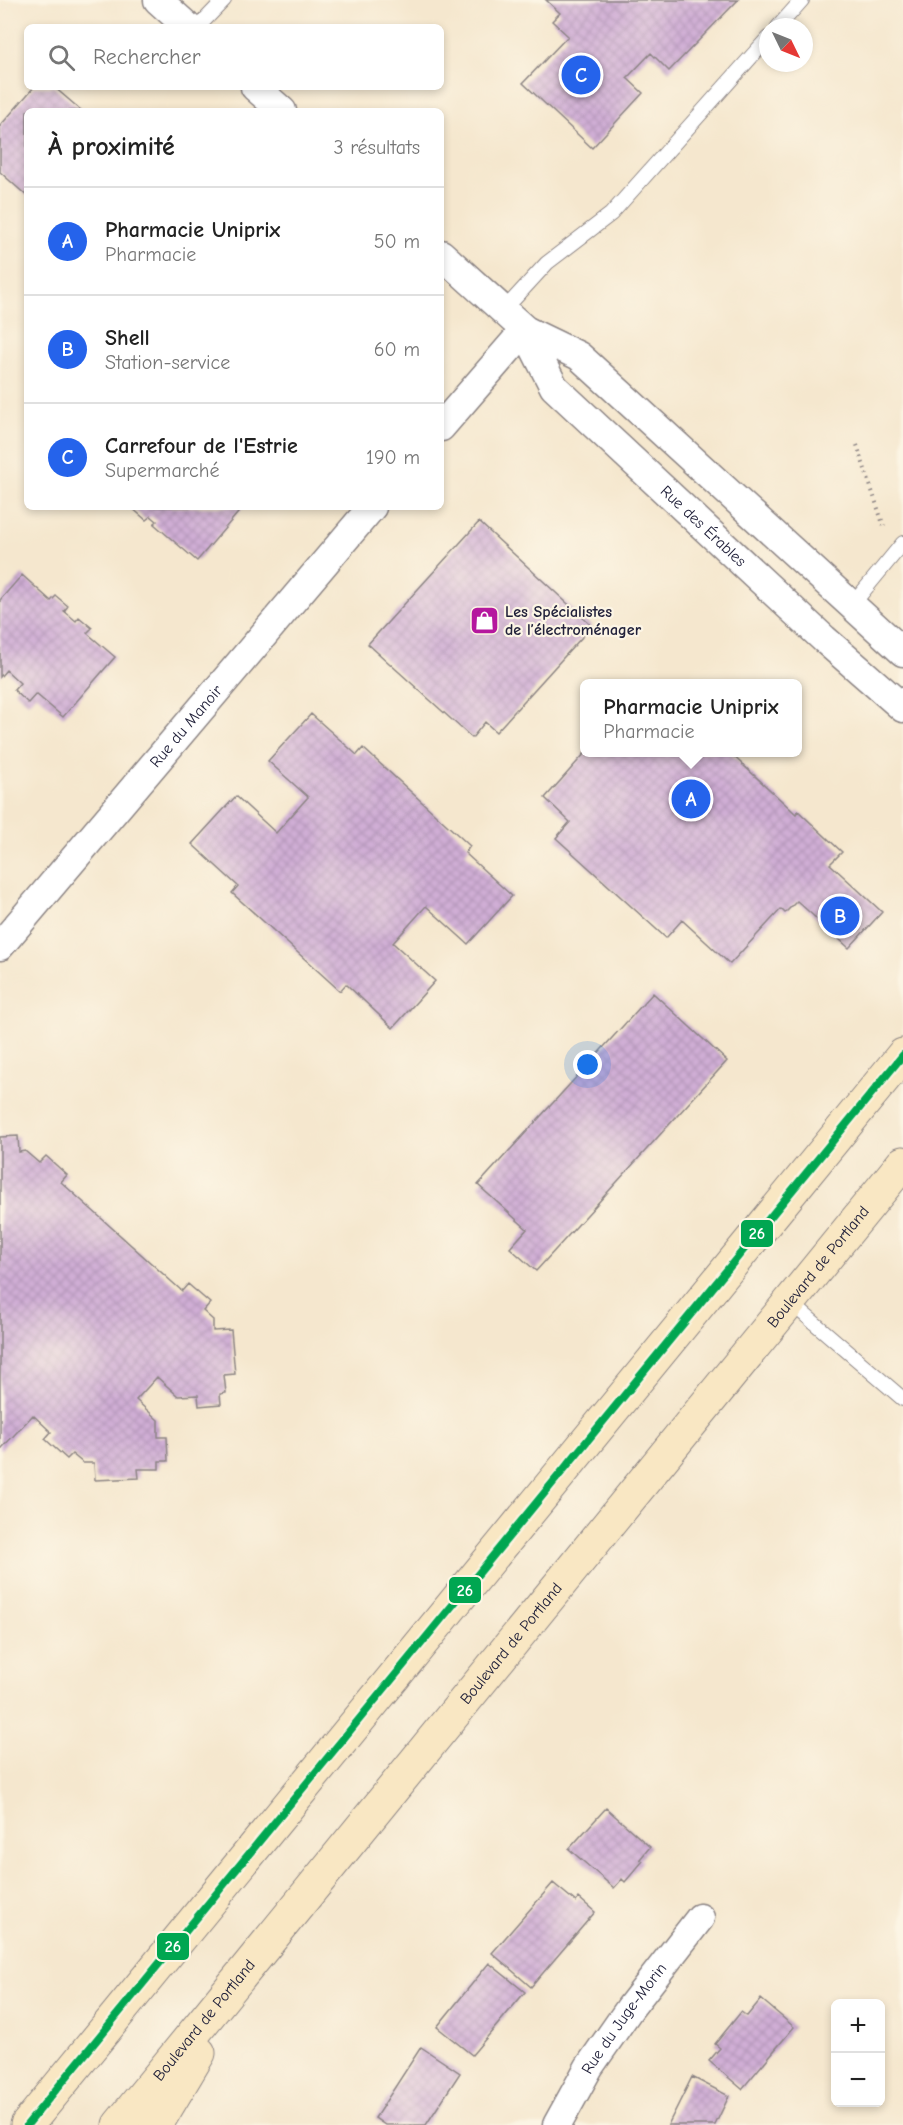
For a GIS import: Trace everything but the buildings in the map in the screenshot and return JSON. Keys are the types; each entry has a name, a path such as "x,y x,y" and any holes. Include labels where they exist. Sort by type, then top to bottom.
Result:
{"main road":[{"path":"27,2125 903,1054"},
{"name":"Boulevard de Portland","path":"119,2125 903,1163"},
{"path":"156,2125 270,1940"}],"street":[{"path":"158,0 185,24"},
{"path":"258,90 279,108"},
{"name":"Rue des Érables","path":"444,257 525,330 579,356 903,652"},
{"path":"444,424 525,330"},
{"name":"Rue des Érables","path":"525,330 554,387 815,631 903,708"},
{"name":"Rue du Manoir","path":"0,946 369,510"},
{"name":"Rue du Juge-Morin","path":"557,2125 589,2067 630,2008 699,1918"}],"lane":[{"path":"201,24 224,0"},
{"path":"786,18 802,0"},
{"path":"503,311 547,263 611,214 759,48"},
{"path":"852,605 903,543"},
{"path":"789,1302 903,1399"}],"path":[{"path":"857,446 893,555"}],"transit line":[{"name":"26","path":"27,2125 903,1055"}],"place":[{"name":"Carrefour de l'Estrie","path":"581,75"},
{"name":"Les Spécialistes de l’électroménager","path":"484,621"},
{"name":"Pharmacie Uniprix","path":"691,799"},
{"name":"Shell","path":"840,916"}]}
